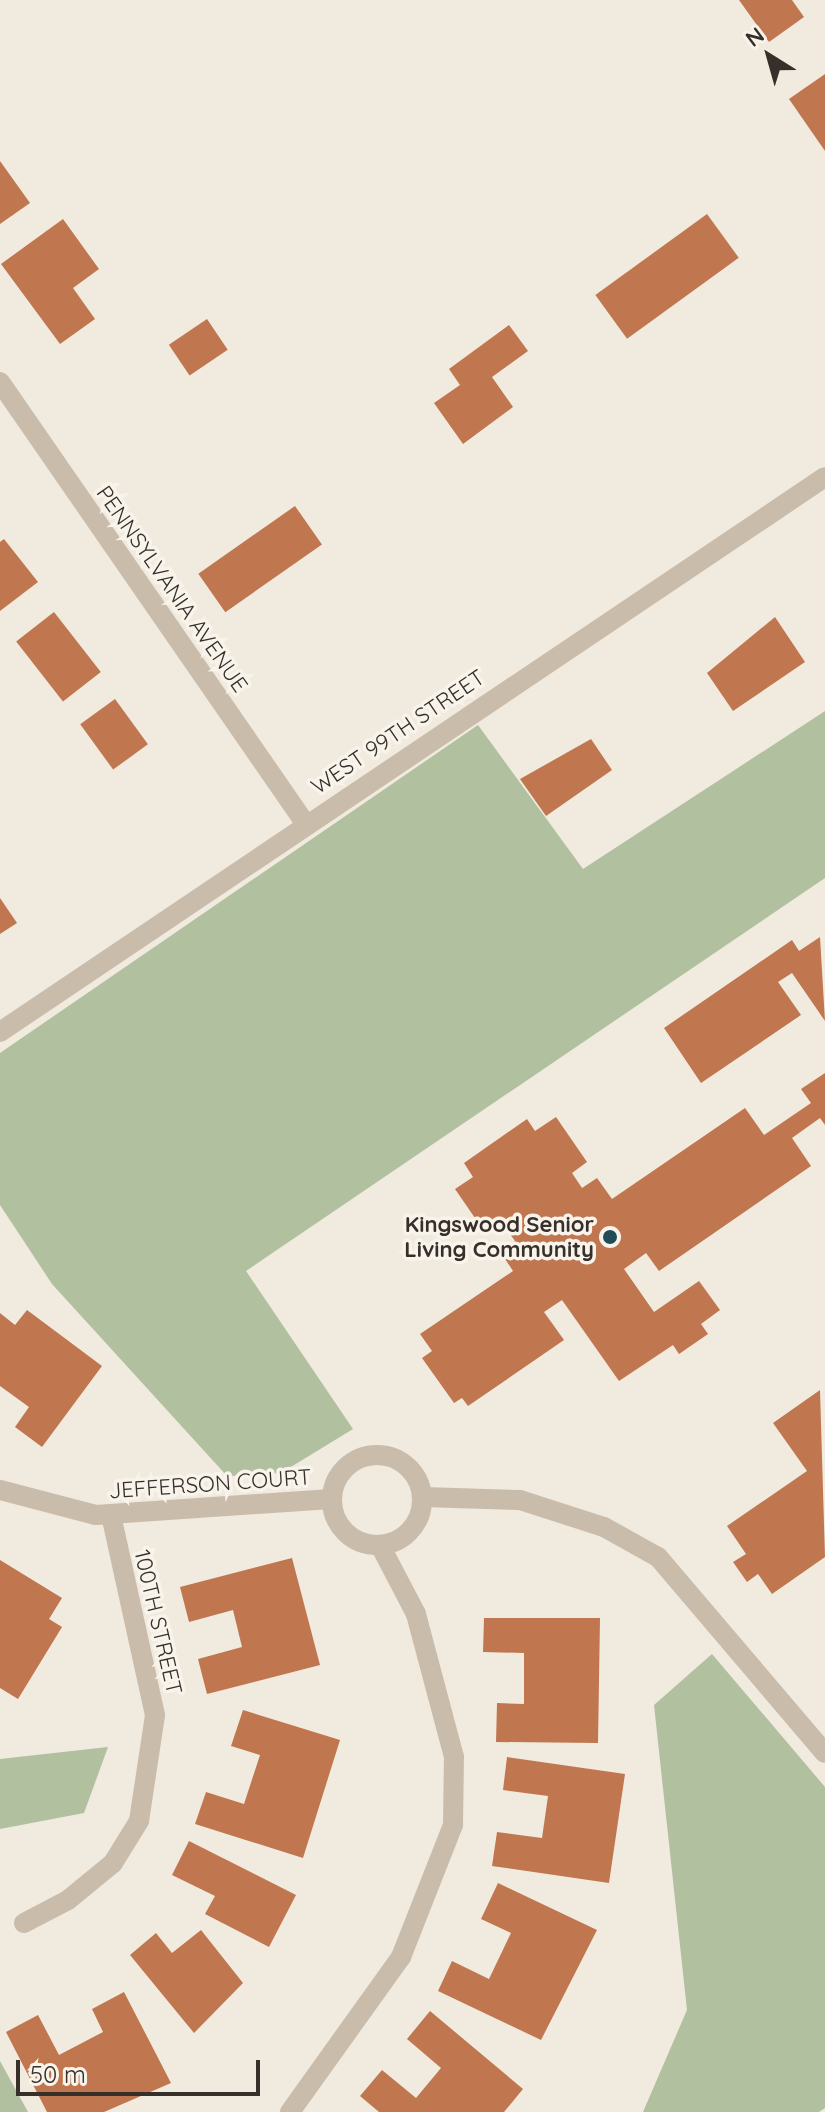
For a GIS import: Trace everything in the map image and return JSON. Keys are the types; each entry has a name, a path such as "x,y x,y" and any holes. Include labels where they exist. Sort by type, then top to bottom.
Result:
{"street":[{"name":"PENNSYLVANIA AVENUE","path":"0,382 305,823"},
{"name":"WEST 99TH STREET","path":"0,1032 305,823 825,477"},
{"path":"290,2112 401,1957 453,1825 454,1757 416,1614 380,1545 344,1533 331,1499 345,1467 378,1454 409,1468 423,1497 411,1530 380,1545"},
{"name":"JEFFERSON COURT","path":"0,1490 111,1515 331,1499"},
{"path":"423,1497 520,1500 604,1527 658,1557 825,1753"},
{"name":"100TH STREET","path":"24,1923 113,1863 139,1821 155,1715 111,1515"}],"green space":[{"path":"825,711 825,878 246,1271 353,1429 281,1473 227,1476 52,1284 0,1205 0,1053 478,725 583,869"},
{"path":"712,1654 825,1787 825,2108 819,2112 643,2112 687,2010 654,1705"},
{"path":"108,1747 84,1813 0,1829 0,1759"},
{"path":"0,2061 28,2112 0,2112"}],"building":[{"path":"739,0 792,0 804,17 769,42"},
{"path":"825,74 825,151 789,99"},
{"path":"0,161 30,203 0,224"},
{"path":"707,214 739,258 627,339 595,295"},
{"path":"63,219 99,269 73,288 95,319 60,344 1,264"},
{"path":"207,319 228,350 190,375 169,345"},
{"path":"509,325 528,351 492,377 513,407 463,444 434,403 460,385 449,369"},
{"path":"295,506 322,545 225,612 198,574"},
{"path":"4,539 38,582 0,611 0,542"},
{"path":"54,612 101,672 63,701 16,642"},
{"path":"775,617 805,662 733,711 707,673"},
{"path":"115,699 148,744 113,770 80,724"},
{"path":"591,739 612,770 546,816 520,779"},
{"path":"0,898 17,923 0,934"},
{"path":"820,937 825,1021 792,973 778,982 801,1015 701,1083 664,1028 792,940 799,951"},
{"name":"Kingswood Senior Living Community","path":"825,1073 825,1125 820,1118 792,1138 811,1166 659,1271 646,1253 624,1269 654,1312 699,1281 720,1310 701,1324 708,1334 679,1354 673,1345 619,1381 562,1300 544,1312 564,1340 468,1406 462,1398 454,1403 422,1358 432,1351 420,1334 513,1271 500,1251 515,1241 502,1223 486,1234 455,1189 473,1177 464,1163 527,1119 535,1131 556,1117 587,1162 572,1173 582,1188 597,1178 612,1199 745,1108 764,1135 811,1103 801,1089"},
{"path":"27,1310 102,1366 42,1447 15,1427 29,1407 0,1386 0,1313 15,1325"},
{"path":"820,1390 825,1557 772,1594 758,1574 747,1582 733,1562 746,1554 727,1526 807,1471 773,1423"},
{"path":"292,1558 320,1665 207,1694 198,1659 242,1647 233,1610 189,1622 180,1587"},
{"path":"0,1560 62,1598 49,1619 62,1627 18,1699 0,1688"},
{"path":"484,1618 600,1618 598,1743 496,1742 497,1703 524,1704 524,1653 483,1652"},
{"path":"243,1710 340,1740 303,1858 195,1824 206,1792 244,1804 260,1755 231,1746"},
{"path":"507,1757 625,1774 609,1883 492,1866 497,1832 542,1838 548,1796 503,1790"},
{"path":"189,1841 296,1895 269,1947 205,1914 215,1896 172,1875"},
{"path":"498,1883 597,1930 541,2040 438,1991 452,1961 489,1979 511,1933 481,1919"},
{"path":"201,1930 243,1983 194,2033 130,1955 156,1933 172,1953"},
{"path":"124,1992 171,2083 104,2112 47,2112 6,2032 38,2015 59,2055 103,2032 92,2009"},
{"path":"430,2011 523,2089 504,2112 379,2112 360,2096 382,2070 416,2098 441,2068 407,2039"}],"place":[{"name":"Kingswood Senior Living Community","path":"610,1237"}]}
